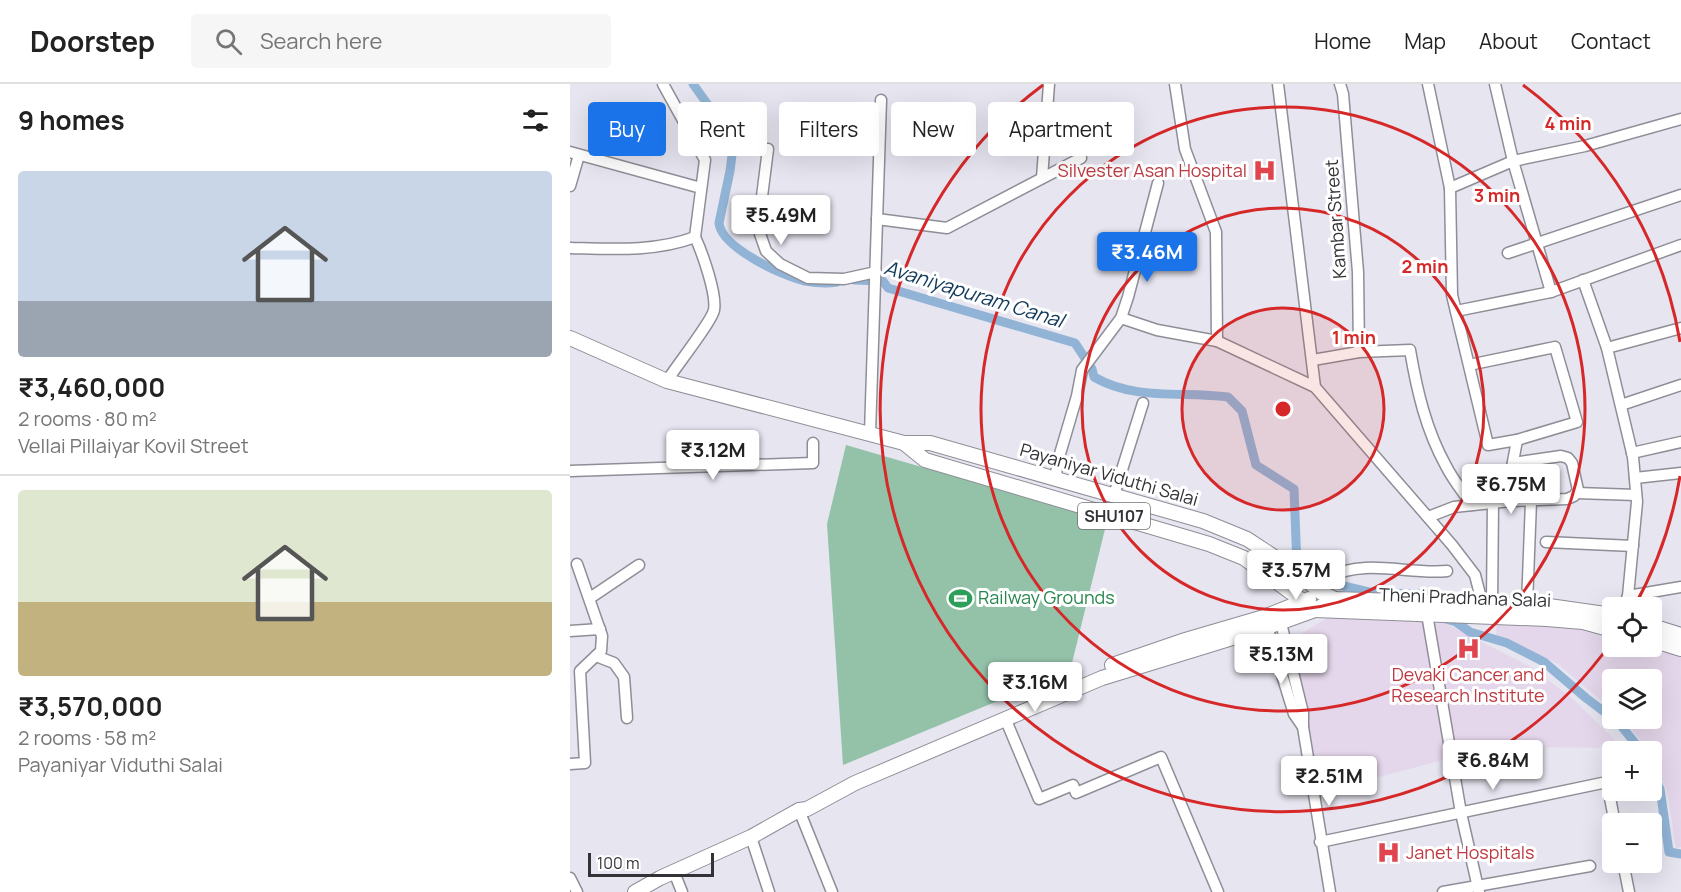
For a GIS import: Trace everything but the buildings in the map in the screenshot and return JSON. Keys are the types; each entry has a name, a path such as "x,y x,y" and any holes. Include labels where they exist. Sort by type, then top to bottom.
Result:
{"main road":[{"name":"Payaniyar Viduthi Salai","path":"570,338 666,381 904,443 930,442 1203,521 1247,539 1294,570 1328,588"},
{"name":"Payaniyar Viduthi Salai","path":"904,443 925,460 1223,549 1244,558 1309,606"},
{"path":"1131,521 1137,502"},
{"path":"1223,549 1231,532"},
{"path":"1275,618 1285,595 1281,585"},
{"path":"635,892 752,837 799,810 807,809 855,783 1005,718 1102,678 1236,638 1275,618 1297,617 1328,588"},
{"name":"Theni Pradhana Salai","path":"1328,588 1439,609 1487,603 1602,614"},
{"path":"799,810 803,803 855,775 1096,671 1182,641 1275,618 1309,606"},
{"name":"Theni Pradhana Salai","path":"1309,606 1439,609 1583,622 1602,627"},
{"path":"1662,629 1681,635"},
{"path":"1662,643 1681,650"}],"street":[{"path":"663,84 705,160 695,237 704,258 714,310 666,381"},
{"path":"1042,178 1049,84"},
{"path":"1175,84 1185,149 1216,232 1216,341"},
{"path":"1278,84 1315,387"},
{"name":"Kambar Street","path":"1340,84 1343,94 1358,272 1359,351"},
{"path":"1428,84 1450,188 1452,295 1488,445 1517,440 1577,422 1555,347 1469,365"},
{"path":"1496,84 1513,161 1551,292"},
{"path":"870,434 881,100"},
{"path":"1450,188 1513,161 1585,146 1681,118"},
{"path":"768,149 758,228 766,251 780,264 808,278 844,279 876,272"},
{"path":"570,186 574,154 701,189"},
{"path":"877,219 947,228 1081,158"},
{"path":"1056,479 1057,464 1077,396 1082,370 1121,318 1158,183"},
{"path":"1508,253 1681,195"},
{"path":"570,248 657,247 675,245 695,237"},
{"path":"1456,311 1551,292 1681,245"},
{"path":"1583,280 1607,348 1632,453 1636,495 1628,596 1681,587"},
{"path":"1121,318 1157,330 1216,341 1315,387 1475,575 1487,603"},
{"path":"1607,348 1681,328"},
{"path":"1313,360 1359,351 1410,350 1417,392 1428,427 1446,467 1472,505"},
{"path":"1621,405 1681,385"},
{"path":"1114,495 1143,403"},
{"path":"1511,501 1511,473 1517,440"},
{"path":"1632,453 1681,442"},
{"path":"570,471 813,463 813,443"},
{"path":"1513,463 1561,456 1568,458 1572,463 1577,493"},
{"path":"1635,478 1681,473"},
{"path":"1428,517 1454,507 1511,501 1567,499 1577,493 1636,495"},
{"path":"1527,605 1531,501"},
{"path":"1487,603 1493,503"},
{"path":"1546,542 1633,546"},
{"path":"570,764 585,764 580,672 601,651 602,636 577,564"},
{"path":"590,598 639,565"},
{"path":"1328,588 1343,571 1384,567 1432,573 1447,571"},
{"path":"1439,609 1461,813 1478,889"},
{"path":"1284,639 1286,630 1297,617"},
{"path":"1275,618 1284,639 1302,713 1320,842 1330,892"},
{"path":"1275,618 1275,650 1294,714 1303,727"},
{"path":"570,631 600,629"},
{"path":"1236,638 1266,644 1275,650"},
{"path":"596,656 614,663 624,677 627,718"},
{"path":"1005,718 1039,800 1073,785 1076,793 1161,757 1218,892"},
{"path":"1320,842 1607,782 1613,813"},
{"path":"799,810 832,892"},
{"path":"752,837 770,892"},
{"path":"1443,892 1478,889 1590,866"},
{"path":"674,872 682,892"},
{"path":"1625,873 1629,892"},
{"path":"570,878 577,892"}],"shaded area":[{"path":"1332,615 1437,619 1533,668 1575,701 1616,741 1602,741 1602,748 1501,747 1322,792 1291,640"},
{"path":"1497,619 1514,619 1602,632 1602,657 1662,657 1662,648 1681,652 1681,847 1676,848 1667,790 1662,779 1662,741 1641,741 1631,729 1662,729 1662,669 1602,669 1602,701 1558,664 1496,635"}],"green space":[{"name":"Railway Grounds","path":"846,445 1107,521 1070,671 843,765 827,524"}],"waterway":[{"name":"Avaniyapuram Canal","path":"693,84 731,137 730,171 719,223 722,232 741,251 768,267 809,282 837,282"},
{"name":"Avaniyapuram Canal","path":"854,280 883,281 888,288 1075,343 1092,369 1094,377 1110,385 1159,394 1228,397 1242,411 1256,465 1294,489 1297,566 1331,583 1373,593 1438,594 1442,606"},
{"name":"Avaniyapuram Canal","path":"1446,619 1456,622 1470,632 1507,643 1544,662 1619,723 1633,741"},
{"name":"Avaniyapuram Canal","path":"1662,801 1669,852 1681,854"}],"place":[{"name":"Silvester Asan Hospital","path":"1265,171"},
{"name":"Railway Grounds","path":"960,598"},
{"name":"Devaki Cancer and Research Institute","path":"1468,649"},
{"name":"Janet Hospitals","path":"1388,853"}]}
